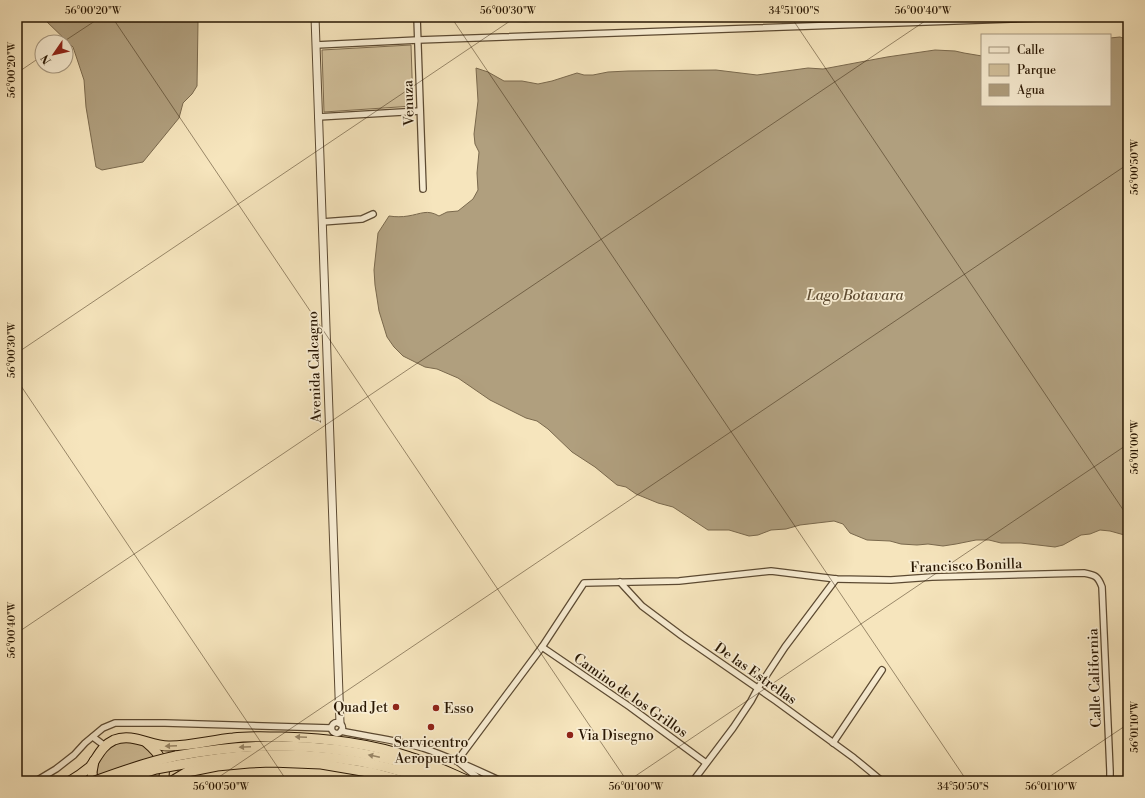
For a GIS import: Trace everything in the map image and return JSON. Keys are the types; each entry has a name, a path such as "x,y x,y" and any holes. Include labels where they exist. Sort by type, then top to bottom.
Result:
{"highway":[{"path":"70,781 84,772 105,746 114,740 136,738 146,742 168,746 240,737 303,737 328,739 382,749 411,757 469,781"},
{"path":"146,742 157,751 163,763 163,781"},
{"path":"119,781 156,770 177,760 220,749 264,746 332,749 384,758 456,781"},
{"path":"94,761 92,772 94,781 139,766 177,760 268,754 312,756 354,761 398,771 431,781"},
{"path":"172,781 187,772 217,766 271,762 321,764 374,773 404,781"}],"street":[{"name":"Avenida Calcagno","path":"315,17 340,723"},
{"name":"Venuza","path":"417,17 423,189"},
{"path":"316,45 1065,17"},
{"path":"318,117 420,111"},
{"path":"322,222 362,219 373,214"},
{"name":"Francisco Bonilla","path":"542,647 584,583 679,581 771,572 836,579 890,580 932,577 1084,573 1096,576"},
{"name":"Calle California","path":"1096,576 1100,580 1102,587 1110,771 1110,779 1108,781"},
{"path":"693,781 733,728 784,647 836,579"},
{"name":"De las Estrellas","path":"620,582 642,606 682,636 758,688 882,781"},
{"path":"457,760 542,647"},
{"name":"Camino de los Grillos","path":"542,647 630,707 706,763"},
{"path":"833,743 882,670"},
{"path":"36,781 56,769 74,755 85,743 103,728 116,723 331,728 334,732 339,733 340,723"},
{"path":"331,728 333,724 340,723 392,741 422,748 457,760 501,781"},
{"path":"93,737 105,746"},
{"path":"457,760 482,781"}],"green space":[{"path":"411,45 413,106 324,112 322,50"},
{"path":"124,741 141,744 151,752 159,765 159,781 98,781 97,773 99,761 102,755 111,747"}],"water":[{"path":"35,17 194,17 198,22 197,86 192,94 183,103 179,118 143,162 102,170 96,167 86,107 84,80 74,50 74,34 60,34 46,21"},
{"path":"501,17 557,17 525,22 507,21"},
{"path":"575,17 634,17 634,19 606,18 592,21"},
{"name":"Lago Botavara","path":"1120,37 1128,40 1128,536 1100,530 1090,534 1081,535 1063,545 1055,547 1021,543 1001,543 989,540 976,540 943,546 928,544 901,544 890,541 867,540 850,533 843,524 834,521 771,530 758,535 749,536 729,530 708,530 673,507 658,503 636,494 626,487 617,485 595,467 572,452 548,429 537,421 526,418 490,400 458,378 437,369 425,367 403,356 387,337 379,311 375,285 374,270 378,233 389,216 403,217 427,212 439,216 447,212 458,211 473,199 478,190 477,173 479,152 475,144 474,134 478,101 476,68 488,72 504,81 522,81 538,84 577,73 593,75 608,72 628,71 716,70 757,75 808,68 823,69 935,50 955,51 981,56 981,106 1111,106 1111,38"}],"place":[{"name":"Quad Jet","path":"396,707"},
{"name":"Esso","path":"436,708"},
{"name":"Servicentro Aeropuerto","path":"431,727"},
{"name":"Via Disegno","path":"570,735"}]}
